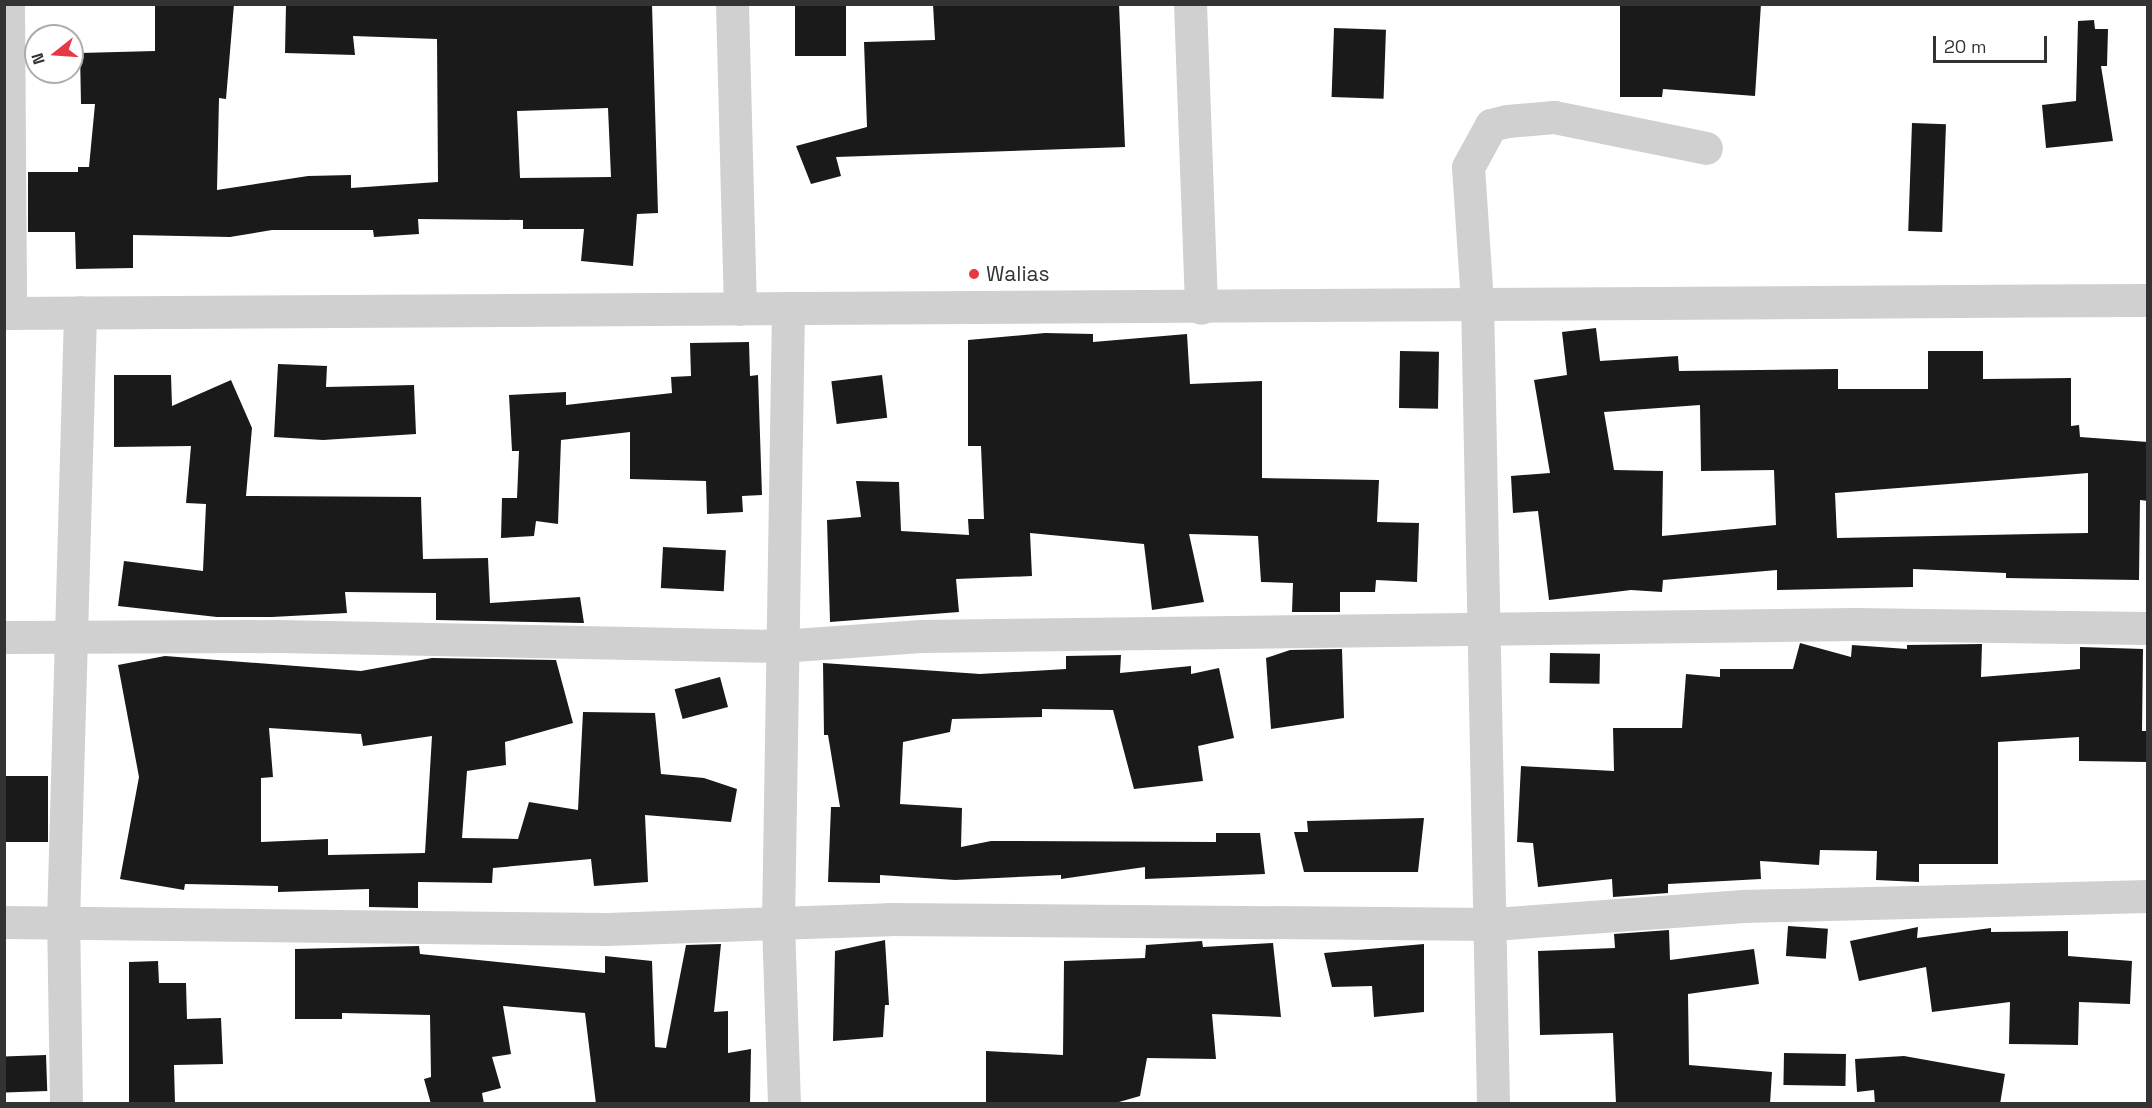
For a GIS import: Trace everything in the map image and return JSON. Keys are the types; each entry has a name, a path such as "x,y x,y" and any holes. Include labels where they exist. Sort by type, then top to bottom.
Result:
{"street":[{"path":"8,4 7,313 1201,308 1477,302 2148,300"},
{"path":"732,4 740,309"},
{"path":"1190,4 1201,308"},
{"path":"1493,1104 1493,924 1486,630 1477,302 1468,168 1491,125 1554,117 1706,148"},
{"path":"784,1104 778,925 780,646 788,308"},
{"path":"66,1104 63,922 80,312"},
{"path":"4,637 780,646 921,636 1854,624 2148,628"},
{"path":"4,922 607,929 778,925 889,919 1493,924 1743,906 2148,896"}],"building":[{"path":"155,4 234,4 226,99 219,98 217,190 308,176 351,175 351,188 438,182 437,39 353,36 355,55 285,53 286,4 652,4 658,213 637,214 633,266 581,261 584,229 523,229 523,220 418,219 419,234 374,237 373,230 272,230 230,237 133,235 133,268 76,269 75,232 28,232 28,172 78,172 78,167 89,167 95,104 81,104 81,84 84,84 84,53 155,51","holes":["608,108 611,177 520,178 517,111"]},
{"path":"795,4 846,4 846,56 795,56"},
{"path":"933,4 1119,4 1125,147 836,157 841,176 811,184 796,146 867,127 864,42 935,40"},
{"path":"1620,4 1761,4 1755,96 1663,89 1662,97 1620,97"},
{"path":"2094,20 2095,29 2108,29 2107,66 2101,66 2113,141 2046,148 2042,105 2076,101 2078,21"},
{"path":"1334,28 1386,30 1384,99 1332,97"},
{"path":"1912,123 1946,124 1942,232 1908,231"},
{"path":"1596,328 1600,361 1678,356 1679,371 1838,369 1838,389 1928,389 1928,351 1983,351 1983,379 2071,378 2071,426 2079,425 2080,437 2148,442 2148,501 2140,500 2139,580 2006,578 2006,573 1913,569 1913,587 1777,590 1777,570 1663,580 1662,592 1631,590 1549,600 1538,511 1513,513 1511,476 1550,473 1534,380 1567,375 1562,332","holes":["1700,405 1701,471 1774,470 1776,525 1662,536 1663,471 1614,470 1604,412","2088,473 2088,533 1837,538 1835,493"]},
{"path":"1045,333 1093,334 1093,342 1187,334 1190,384 1262,381 1262,478 1379,480 1377,522 1419,523 1417,582 1376,580 1375,592 1340,592 1340,612 1292,612 1293,583 1261,582 1258,536 1189,534 1204,602 1152,610 1144,544 1030,533 1032,576 956,579 959,612 830,622 827,520 861,517 856,481 899,482 901,531 969,535 968,519 984,519 981,446 968,446 968,340"},
{"path":"749,342 750,376 758,375 762,495 742,496 743,512 707,514 706,481 630,479 630,432 561,440 558,524 536,521 534,536 501,538 502,498 517,498 519,451 512,451 509,395 566,392 566,405 672,393 671,377 691,376 690,343"},
{"path":"1400,351 1439,352 1438,409 1399,408"},
{"path":"278,364 327,366 326,387 414,385 416,434 323,440 274,437"},
{"path":"114,375 171,375 172,406 231,380 252,428 246,496 421,497 423,559 488,558 490,603 580,597 584,623 436,620 436,593 345,592 347,613 272,617 217,617 118,606 124,561 203,571 206,504 186,503 191,446 114,447"},
{"path":"882,375 887,418 837,424 831,381"},
{"path":"663,547 726,550 724,591 661,588"},
{"path":"1800,643 1851,657 1852,645 1907,649 1907,645 1982,644 1981,677 2080,669 2080,647 2143,649 2142,731 2148,731 2148,762 2079,761 2079,737 1998,742 1998,864 1919,864 1919,882 1876,880 1877,851 1820,850 1819,865 1760,861 1761,879 1668,884 1668,893 1613,897 1612,879 1538,887 1533,843 1517,842 1521,766 1614,771 1613,728 1682,728 1686,674 1720,677 1720,669 1793,669"},
{"path":"1342,649 1344,718 1271,729 1266,658 1290,650"},
{"path":"1550,653 1600,654 1599,684 1549,683"},
{"path":"1121,655 1120,673 1191,666 1191,674 1219,668 1234,738 1198,746 1203,781 1134,789 1113,710 1042,709 1042,717 952,719 950,732 903,742 900,804 962,808 961,847 991,841 1216,842 1216,833 1260,833 1265,874 1145,879 1145,867 1061,879 1061,875 955,880 880,875 880,883 828,882 831,807 840,807 828,735 824,735 823,663 980,674 1066,669 1066,656"},
{"path":"165,656 361,671 432,658 556,660 573,723 505,742 506,765 467,771 462,838 518,839 529,802 578,810 583,712 655,713 661,774 704,778 737,789 731,822 645,815 648,882 594,886 591,859 493,868 492,883 418,882 418,908 369,907 369,889 278,892 278,886 185,884 184,890 120,879 139,777 118,665","holes":["269,728 361,734 363,746 432,736 425,853 328,855 328,839 261,842 261,778 273,777"]},
{"path":"720,677 728,707 683,719 675,689"},
{"path":"4,776 48,776 48,842 4,842"},
{"path":"1424,818 1418,872 1304,872 1294,832 1308,832 1307,821"},
{"path":"1788,926 1828,929 1826,959 1786,956"},
{"path":"1918,927 1917,938 1991,928 1991,932 2068,931 2068,956 2132,961 2130,1004 2079,1002 2078,1045 2009,1044 2010,1002 1932,1012 1926,967 1859,981 1850,941"},
{"path":"1669,930 1670,960 1754,949 1759,984 1688,994 1689,1065 1772,1072 1770,1104 1616,1104 1613,1033 1540,1035 1538,951 1615,948 1614,934"},
{"path":"885,940 889,1005 885,1005 883,1037 833,1041 835,951"},
{"path":"1202,941 1203,947 1273,943 1281,1017 1212,1014 1216,1059 1147,1058 1140,1096 1112,1104 986,1104 986,1051 1063,1055 1064,961 1145,958 1146,945"},
{"path":"721,944 714,1012 728,1011 728,1053 751,1049 750,1104 596,1104 585,1013 503,1006 511,1054 492,1057 501,1088 482,1093 484,1104 431,1104 424,1079 431,1077 430,1015 342,1013 342,1019 295,1019 295,949 419,946 420,954 605,973 605,956 652,961 655,1047 666,1048 686,945"},
{"path":"1424,944 1424,1012 1374,1017 1372,986 1332,987 1324,953"},
{"path":"158,961 159,983 186,983 187,1019 221,1018 223,1064 174,1065 175,1104 129,1104 129,962"},
{"path":"1784,1053 1846,1054 1845,1086 1783,1085"},
{"path":"46,1055 47,1091 5,1092 4,1056"},
{"path":"1904,1056 2005,1074 2000,1104 1875,1104 1874,1090 1857,1092 1855,1059"}],"place":[{"name":"Walias","path":"974,274"}]}
